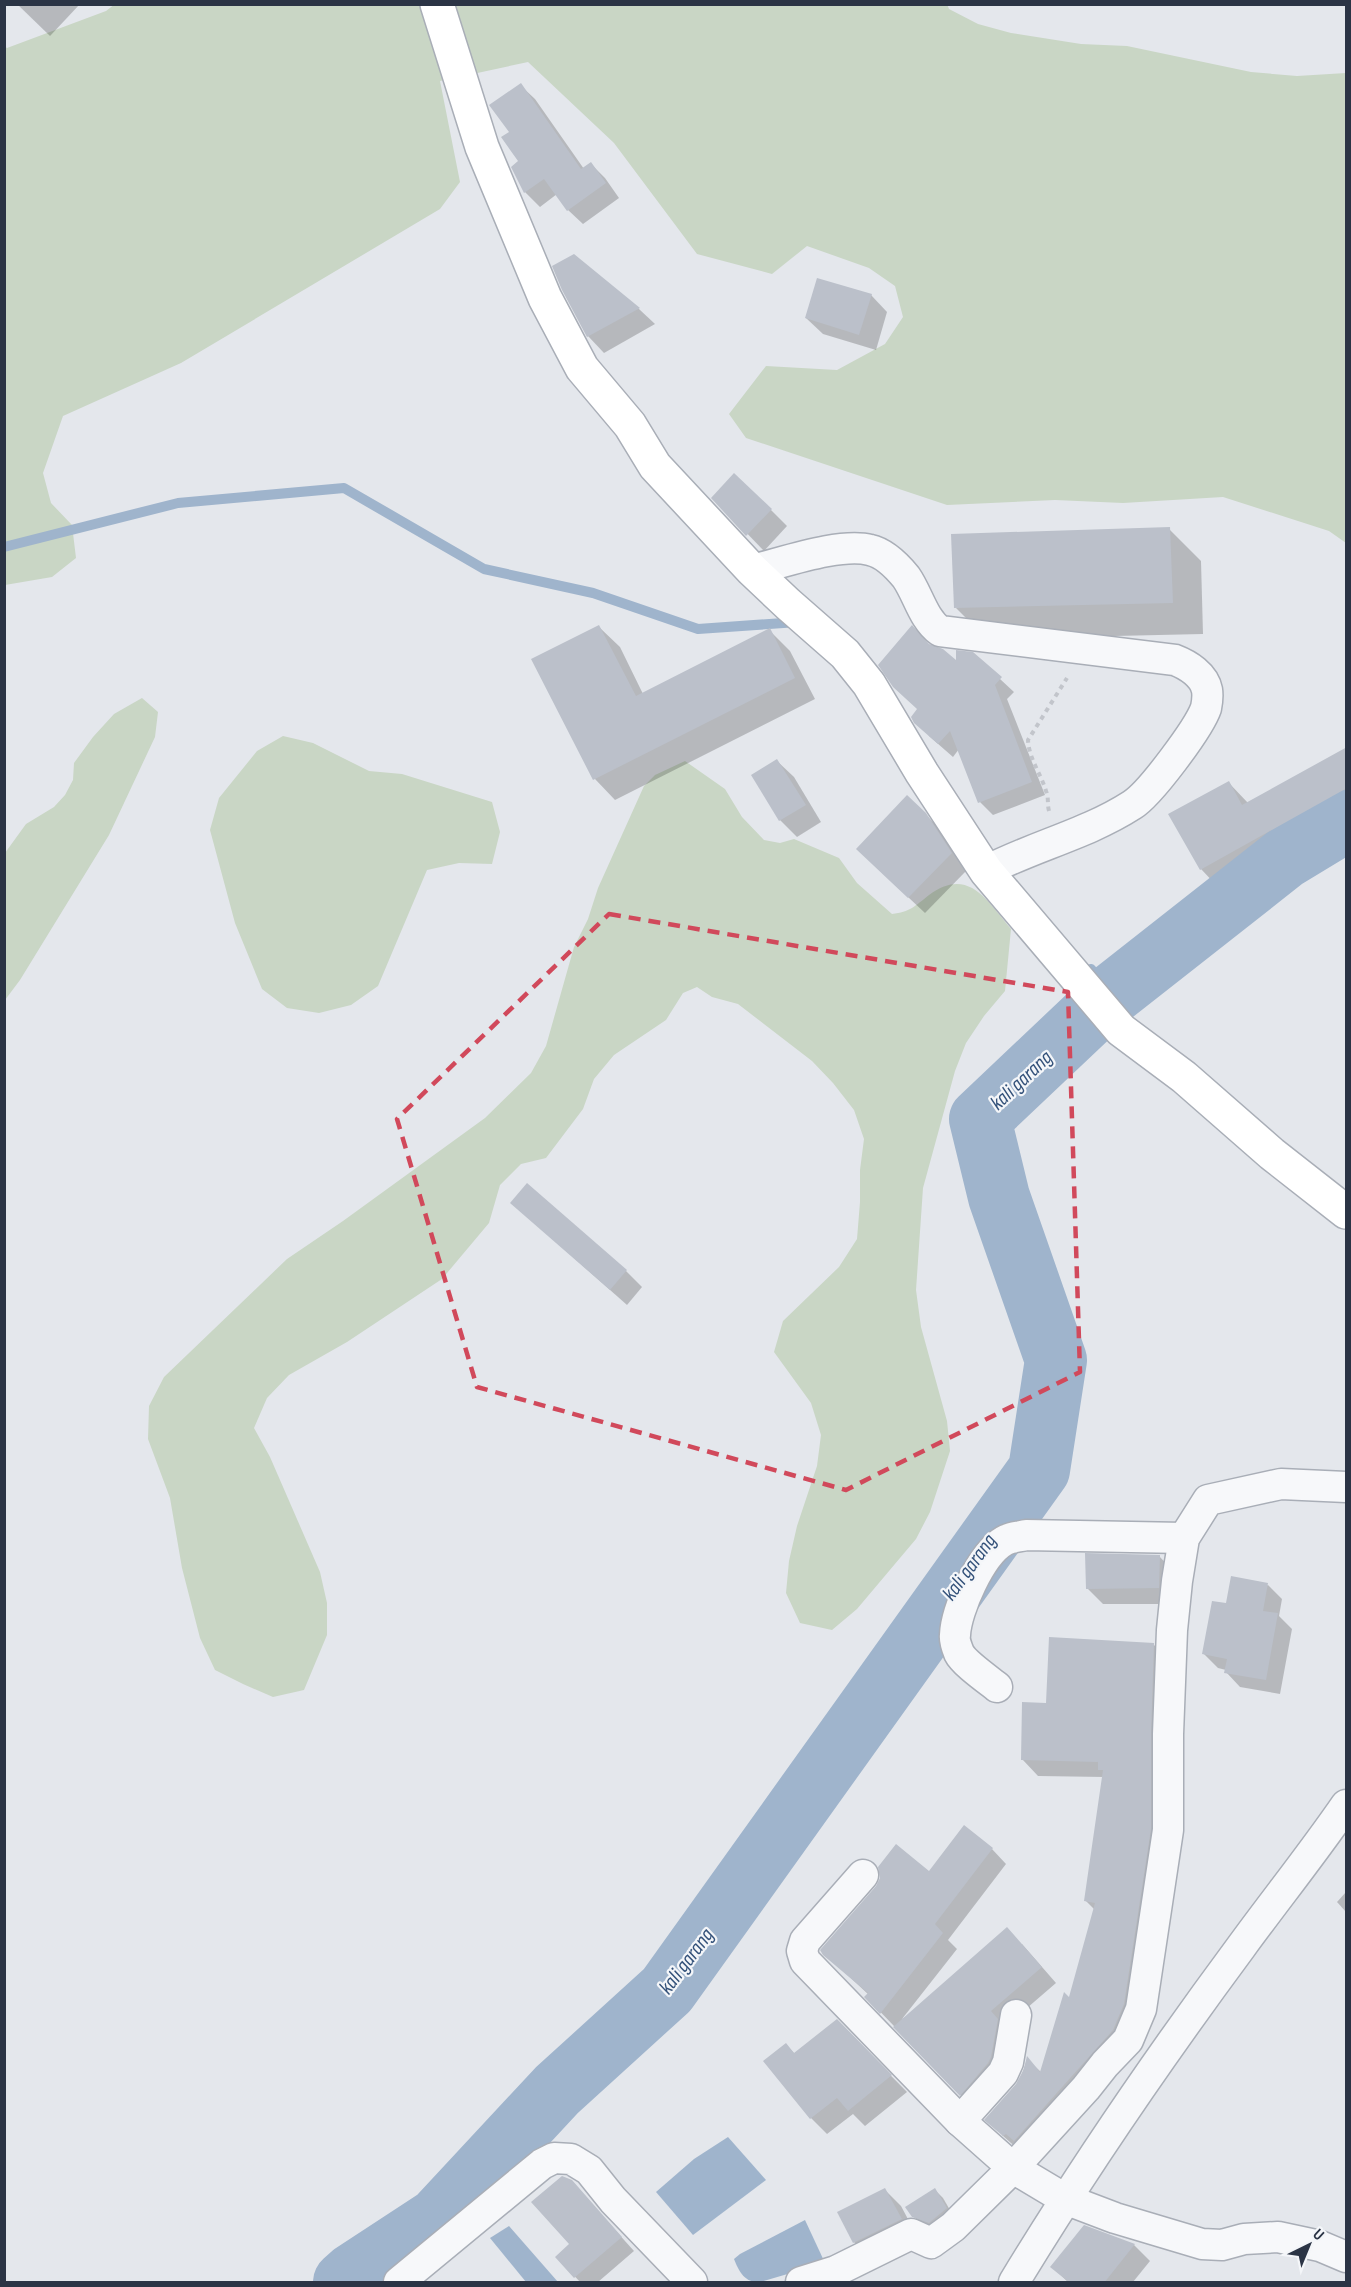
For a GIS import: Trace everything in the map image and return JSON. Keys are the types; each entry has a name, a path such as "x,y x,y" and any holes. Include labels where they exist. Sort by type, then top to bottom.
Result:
{"street":[{"path":"437,4 482,147 545,298 582,368 630,425 655,466 752,570 845,654 869,684 922,773 997,866 1041,936 1120,1030 1184,1077 1272,1154 1347,1212"},
{"path":"752,570 832,551 853,548 872,550 884,556 906,578 931,621 940,631 1175,660 1192,669 1202,679 1207,688 1208,697 1205,710 1149,792 1120,813 997,866"},
{"path":"801,2283 836,2271 911,2234 931,2243 953,2228 1013,2168 1128,2040 1141,2009 1168,1830 1168,1734 1172,1630 1184,1538 1208,1500 1281,1484 1347,1486"},
{"path":"997,1688 960,1655 954,1637 965,1599 975,1577 995,1548 1004,1541 1026,1536 1184,1538"},
{"path":"1014,2283 1065,2199 1241,1946 1312,1854 1347,1804"},
{"path":"863,1875 805,1941 802,1951 806,1961 960,2121 1013,2168 1065,2199 1115,2218 1202,2244 1222,2245 1244,2239 1278,2237 1320,2246 1347,2257"},
{"path":"960,2121 1003,2073 1008,2062 1016,2015"},
{"path":"399,2283 542,2164 554,2158 571,2159 589,2170 613,2200 692,2283"}],"path":[{"path":"1057,842 1047,803 1048,796 1035,767 1028,740 1085,650"}],"highlighted area":[{"path":"609,914 1068,992 1080,1372 846,1490 477,1387 397,1119"}],"green space":[{"path":"115,4 947,4 949,9 978,24 1011,33 1081,44 1127,46 1251,72 1297,76 1346,73 1346,543 1329,531 1223,497 1123,503 1055,500 947,505 746,438 729,414 766,366 837,370 885,344 903,317 895,286 869,268 807,246 772,274 697,254 614,143 528,62 440,81 460,182 440,209 181,363 63,416 43,473 51,503 72,525 76,558 52,577 5,585 4,46 7,48 106,11"},
{"path":"142,698 158,712 155,737 109,835 20,980 5,1000 5,853 26,824 54,807 65,795 73,780 74,763 93,737 114,714"},
{"path":"283,736 313,743 369,771 402,774 492,802 500,832 492,864 459,863 427,870 378,986 351,1005 319,1013 287,1008 262,989 235,923 210,830 219,798 257,751"},
{"path":"685,761 725,789 742,817 764,840 780,843 794,839 839,858 857,883 892,914 908,910 943,887 955,884 966,886 985,898 1011,929 1005,991 984,1016 966,1043 955,1071 923,1188 916,1290 921,1327 947,1421 950,1451 930,1512 916,1539 857,1609 832,1630 800,1623 786,1593 789,1561 797,1526 817,1466 821,1435 811,1403 774,1352 783,1321 839,1267 857,1239 860,1170 864,1139 854,1110 812,1061 738,1004 712,997 697,987 683,993 666,1020 614,1055 594,1079 583,1109 546,1158 521,1164 500,1185 489,1223 442,1279 347,1342 289,1375 267,1398 254,1428 270,1457 320,1572 327,1603 327,1635 304,1690 273,1697 243,1684 215,1670 200,1638 182,1568 170,1498 148,1439 149,1406 164,1377 287,1259 485,1118 531,1073 546,1046 574,947 644,786 655,775"}],"water":[{"path":"728,2137 766,2180 693,2235 656,2192 694,2159"},
{"path":"805,2220 825,2263 760,2282 750,2281 743,2276 734,2259"},
{"path":"509,2226 558,2282 526,2282 490,2238"}],"building":[{"path":"521,83 581,169 591,162 606,183 567,211 544,179 524,193 511,167 518,161 501,137 509,132 489,105"},
{"path":"574,254 640,308 587,337 552,266"},
{"path":"817,278 872,294 859,335 805,318"},
{"path":"734,473 772,509 746,536 711,498"},
{"path":"1170,527 1173,603 954,608 951,534"},
{"path":"599,625 636,696 770,628 795,678 593,780 531,659"},
{"path":"912,625 929,644 943,649 956,660 956,650 973,652 1002,677 995,685 1032,782 978,803 950,731 938,744 914,723 911,717 917,709 893,687 878,665"},
{"path":"1347,747 1347,788 1200,870 1168,814 1229,781 1242,805"},
{"path":"777,759 806,805 779,821 751,775"},
{"path":"907,795 926,813 952,853 908,898 856,849"},
{"path":"527,1183 627,1270 610,1290 510,1203"},
{"path":"1085,1553 1160,1555 1159,1588 1086,1589"},
{"path":"1231,1576 1268,1583 1263,1611 1278,1613 1266,1680 1224,1673 1227,1659 1202,1654 1212,1601 1226,1603"},
{"path":"1049,1637 1154,1643 1151,1829 1124,2004 1113,2030 1014,2141 1006,2134 1003,2136 984,2120 1016,2084 1024,2069 1027,2056 1040,2072 1064,1992 1069,1997 1095,1903 1084,1901 1103,1770 1098,1770 1098,1762 1021,1760 1022,1702 1046,1703"},
{"path":"964,1825 993,1848 935,1924 943,1933 880,2014 864,1997 868,1993 820,1950 876,1886 880,1878 878,1867 896,1844 929,1871"},
{"path":"1007,1927 1042,1967 991,2011 998,2019 991,2057 960,2096 893,2027"},
{"path":"837,2019 892,2075 848,2111 837,2098 810,2119 763,2061 786,2043 794,2053"},
{"path":"562,2176 572,2180 622,2237 574,2278 555,2257 569,2244 531,2202"},
{"path":"885,2188 902,2219 853,2243 837,2212"},
{"path":"935,2188 947,2208 929,2223 912,2217 905,2207"},
{"path":"1084,2225 1135,2244 1104,2283 1070,2283 1050,2267"}],"waterway":[{"path":"4,547 178,503 344,488 484,569 593,593 698,629 798,622"},
{"name":"kali garang","path":"344,2282 437,2219 557,2090 667,1990 1039,1470 1056,1360 999,1197 980,1119 1112,994 1285,858 1346,821"},
{"path":"1091,969 1112,994"}]}
